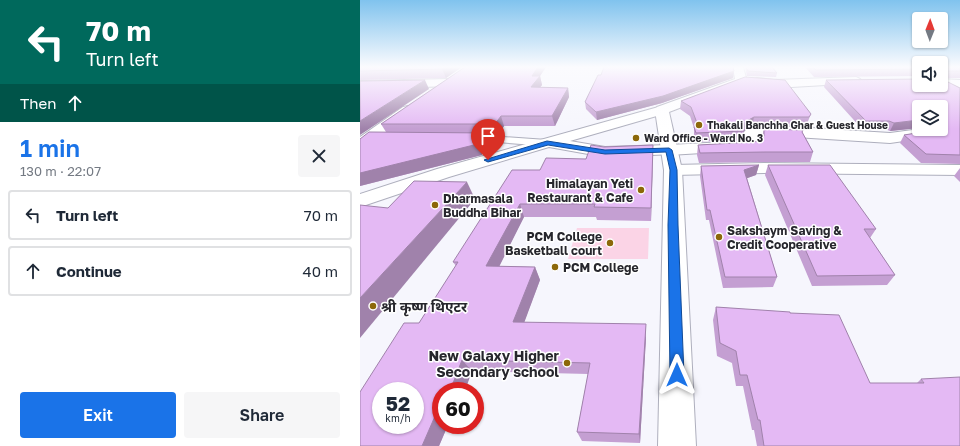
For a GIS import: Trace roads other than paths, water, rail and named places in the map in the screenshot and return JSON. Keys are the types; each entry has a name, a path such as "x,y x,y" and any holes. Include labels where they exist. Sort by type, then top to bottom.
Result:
{"main road":[{"path":"430,95 441,88"},
{"path":"360,201 442,172 662,110 723,88"},
{"path":"364,142 419,103"},
{"path":"662,110 671,160 677,446"},
{"path":"671,160 752,145 752,132 795,132 890,138 912,135"},
{"path":"547,143 671,160 764,168 960,170"}],"lane":[{"path":"462,138 504,139 547,143"},
{"path":"364,142 383,139"}],"place":[{"name":"Thakali Banchha Ghar & Guest House","path":"699,125"},
{"name":"Ward Office - Ward No. 3","path":"636,138"},
{"name":"Himalayan Yeti Restaurant & Cafe","path":"641,190"},
{"name":"Dharmasala Buddha Bihar","path":"435,205"},
{"name":"Sakshaym Saving & Credit Cooperative","path":"719,237"},
{"name":"PCM College Basketball court","path":"610,243"},
{"name":"PCM College","path":"555,267"},
{"name":"श्री कृष्ण थिएटर","path":"373,306"},
{"name":"New Galaxy Higher Secondary school","path":"567,363"}]}
